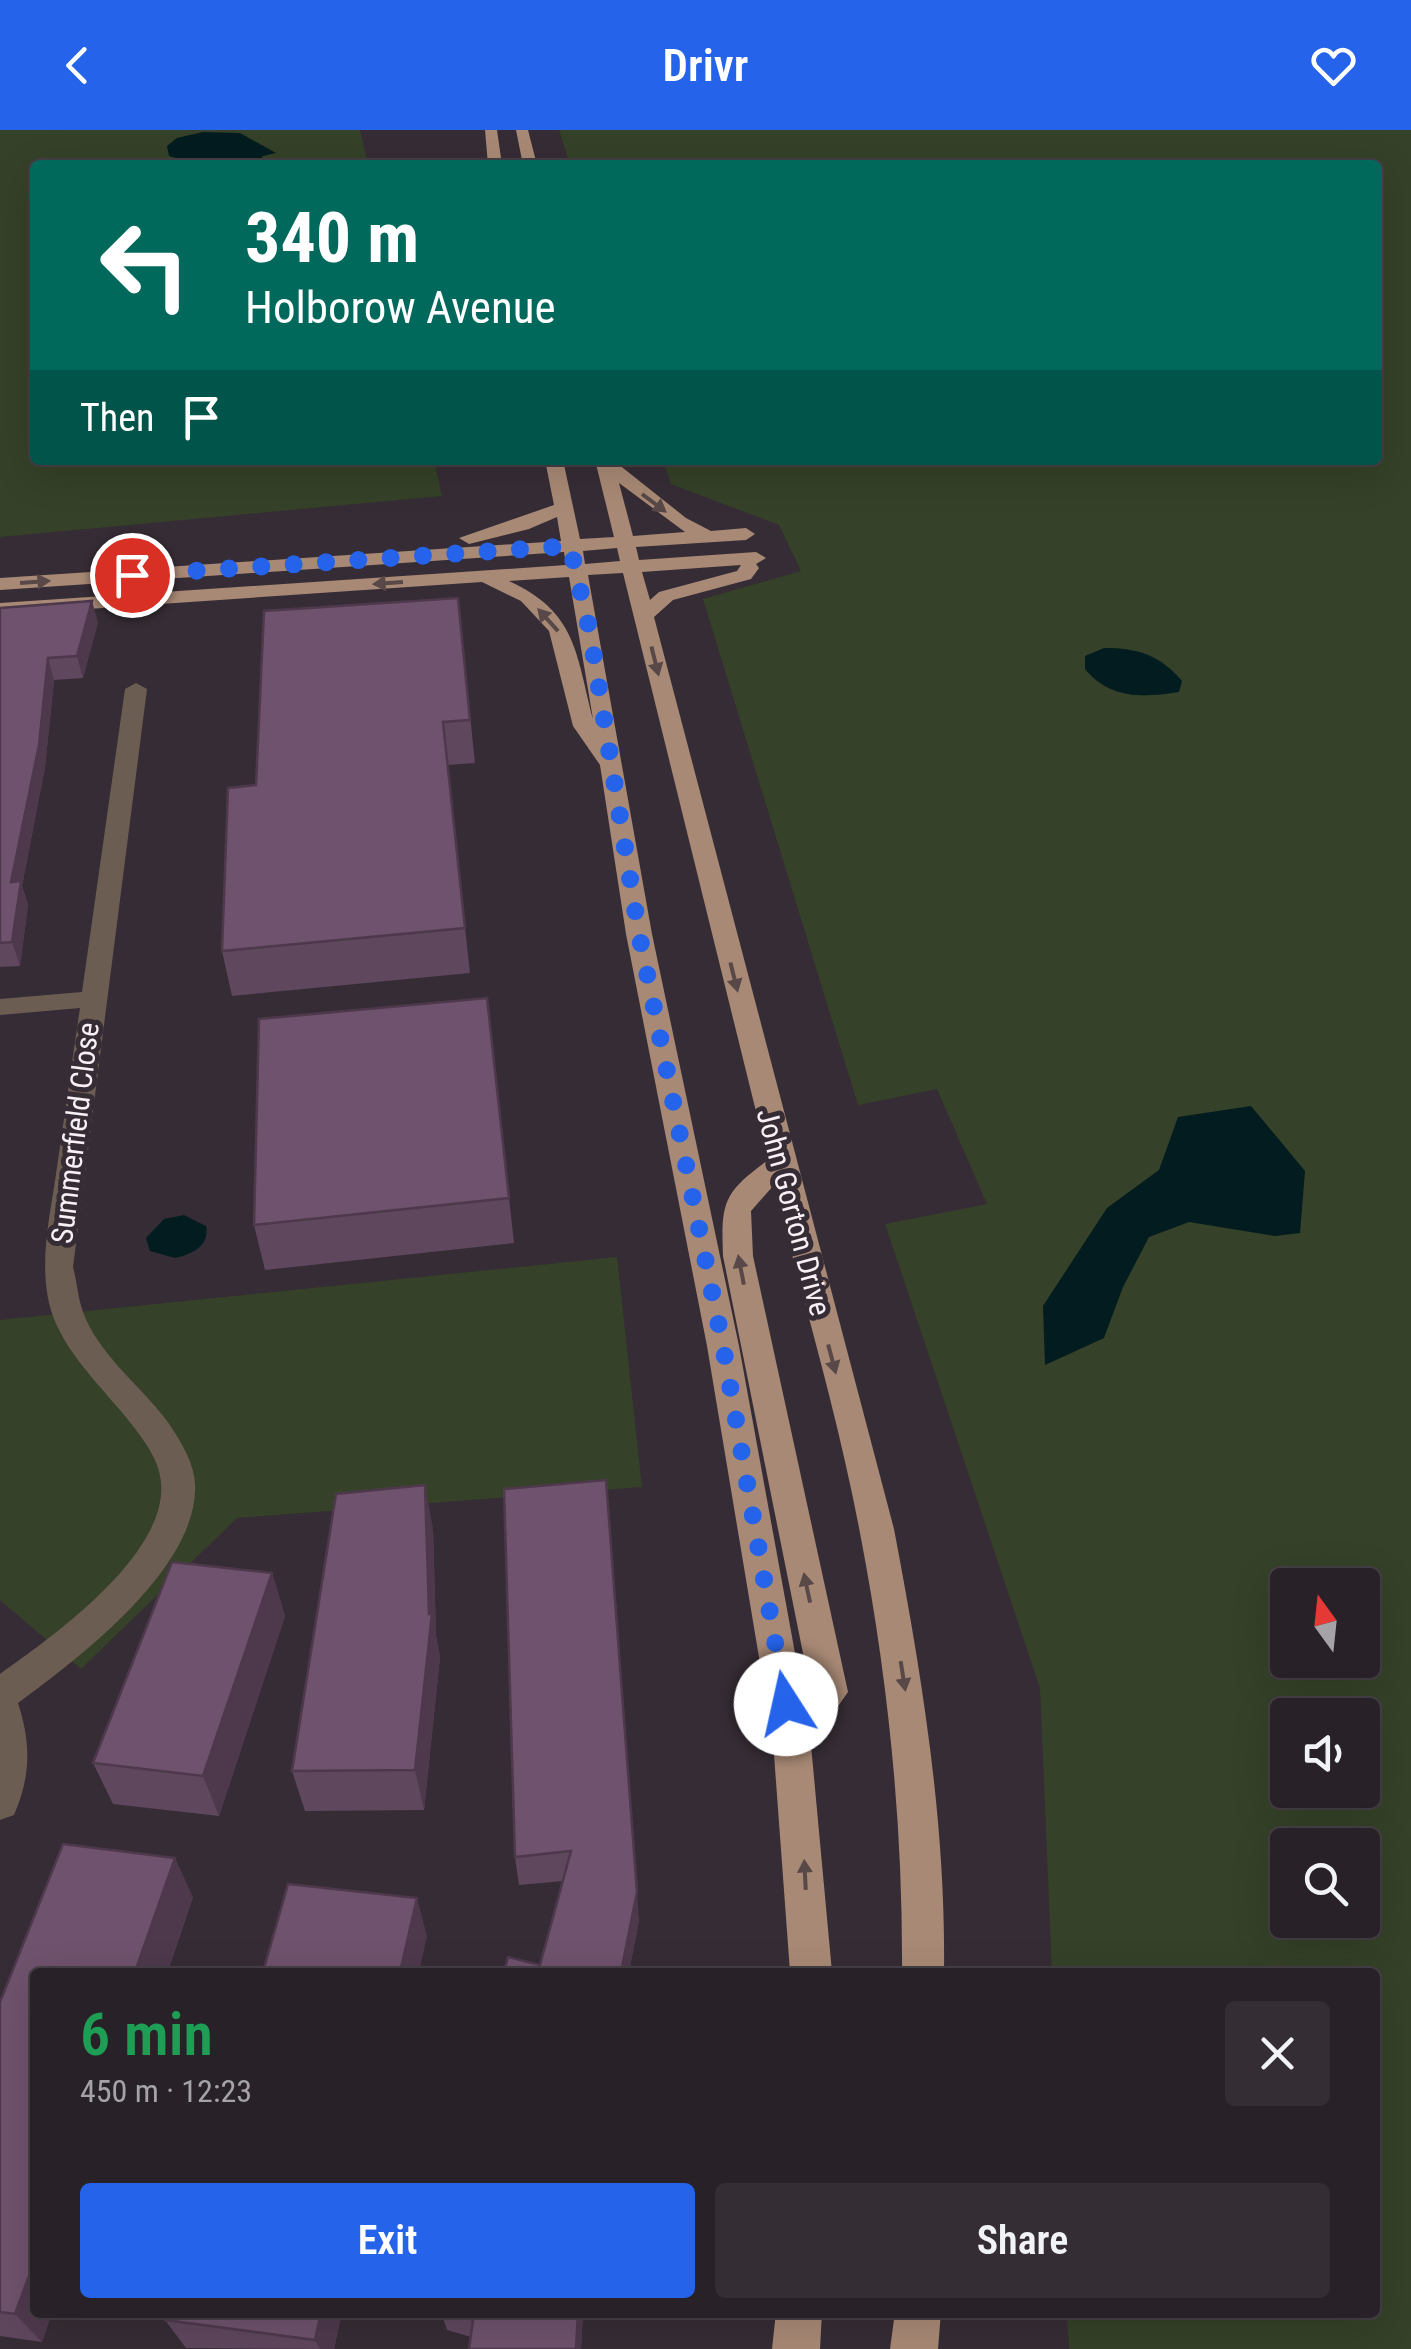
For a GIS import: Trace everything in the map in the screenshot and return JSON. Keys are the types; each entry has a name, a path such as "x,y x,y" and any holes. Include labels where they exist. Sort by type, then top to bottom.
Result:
{"main road":[{"path":"490,130 494,160"},
{"path":"522,130 529,160"},
{"path":"555,465 613,771 639,934 726,1364 792,1740 802,1819 811,1968"},
{"name":"John Gorton Drive","path":"605,465 877,1529 904,1680 923,1862 923,1968"},
{"path":"609,465 679,522 707,536"},
{"path":"394,558 522,525 563,508"},
{"path":"628,554 707,536 746,534"},
{"path":"0,584 394,558 574,558 628,554 756,558 744,575 666,596 644,616"},
{"path":"0,609 486,577 574,558"},
{"path":"486,577 528,598 559,629 584,726 613,771"},
{"path":"781,1165 758,1182 736,1209 738,1256 829,1692 792,1740"},
{"path":"796,2349 799,2318"},
{"path":"914,2349 917,2318"}],"street":[{"name":"Summerfield Close","path":"0,1695 73,1642 156,1555 173,1525 179,1494 170,1451 96,1362 68,1316 58,1267 136,689"},
{"name":"Summerfield Close","path":"0,1007 92,999"},
{"path":"0,1705 12,1744 0,1802"}],"green space":[{"path":"0,130 360,130 367,160 30,160 30,465 435,465 442,496 0,537"},
{"path":"559,130 1411,130 1411,2349 1069,2349 1067,2318 1380,2318 1380,1968 1052,1968 1040,1688 885,1224 987,1204 937,1089 858,1105 703,599 801,571 779,525 671,484 665,465 1382,465 1382,160 568,160"},
{"path":"617,1257 642,1487 237,1518 81,1669 0,1600 0,1320"}],"shaded area":[{"path":"203,132 240,133 276,153 260,160 183,160 169,156 167,146 177,138"},
{"path":"1104,648 1157,659 1182,681 1179,692 1140,695 1105,686 1085,669 1085,656"},
{"path":"1251,1106 1305,1171 1300,1233 1275,1236 1189,1222 1149,1237 1123,1287 1104,1338 1045,1365 1043,1306 1107,1208 1159,1170 1178,1117"},
{"path":"184,1215 206,1226 202,1244 175,1258 150,1251 146,1238 164,1219"}],"building":[{"path":"458,598 470,720 443,722 465,928 222,951 228,788 256,785 264,611"},
{"path":"92,601 77,656 48,658 39,745 11,882 21,881 12,942 0,943 0,608"},
{"path":"487,998 509,1198 254,1225 259,1019"},
{"path":"606,1480 637,1892 622,1968 505,1968 508,1957 540,1965 571,1851 515,1857 504,1489"},
{"path":"425,1485 432,1614 415,1770 292,1771 336,1494"},
{"path":"172,1562 272,1573 203,1776 93,1763"},
{"path":"63,1844 175,1858 136,1968 30,1968 30,2273 15,2314 0,2312 0,2002"},
{"path":"288,1884 417,1898 401,1968 264,1968"},
{"path":"166,2318 320,2318 315,2340"},
{"path":"467,2318 578,2318 576,2349 469,2349 473,2320"}],"route":[{"path":"132,575 570,546 590,632 639,934 723,1346 786,1704"}]}
